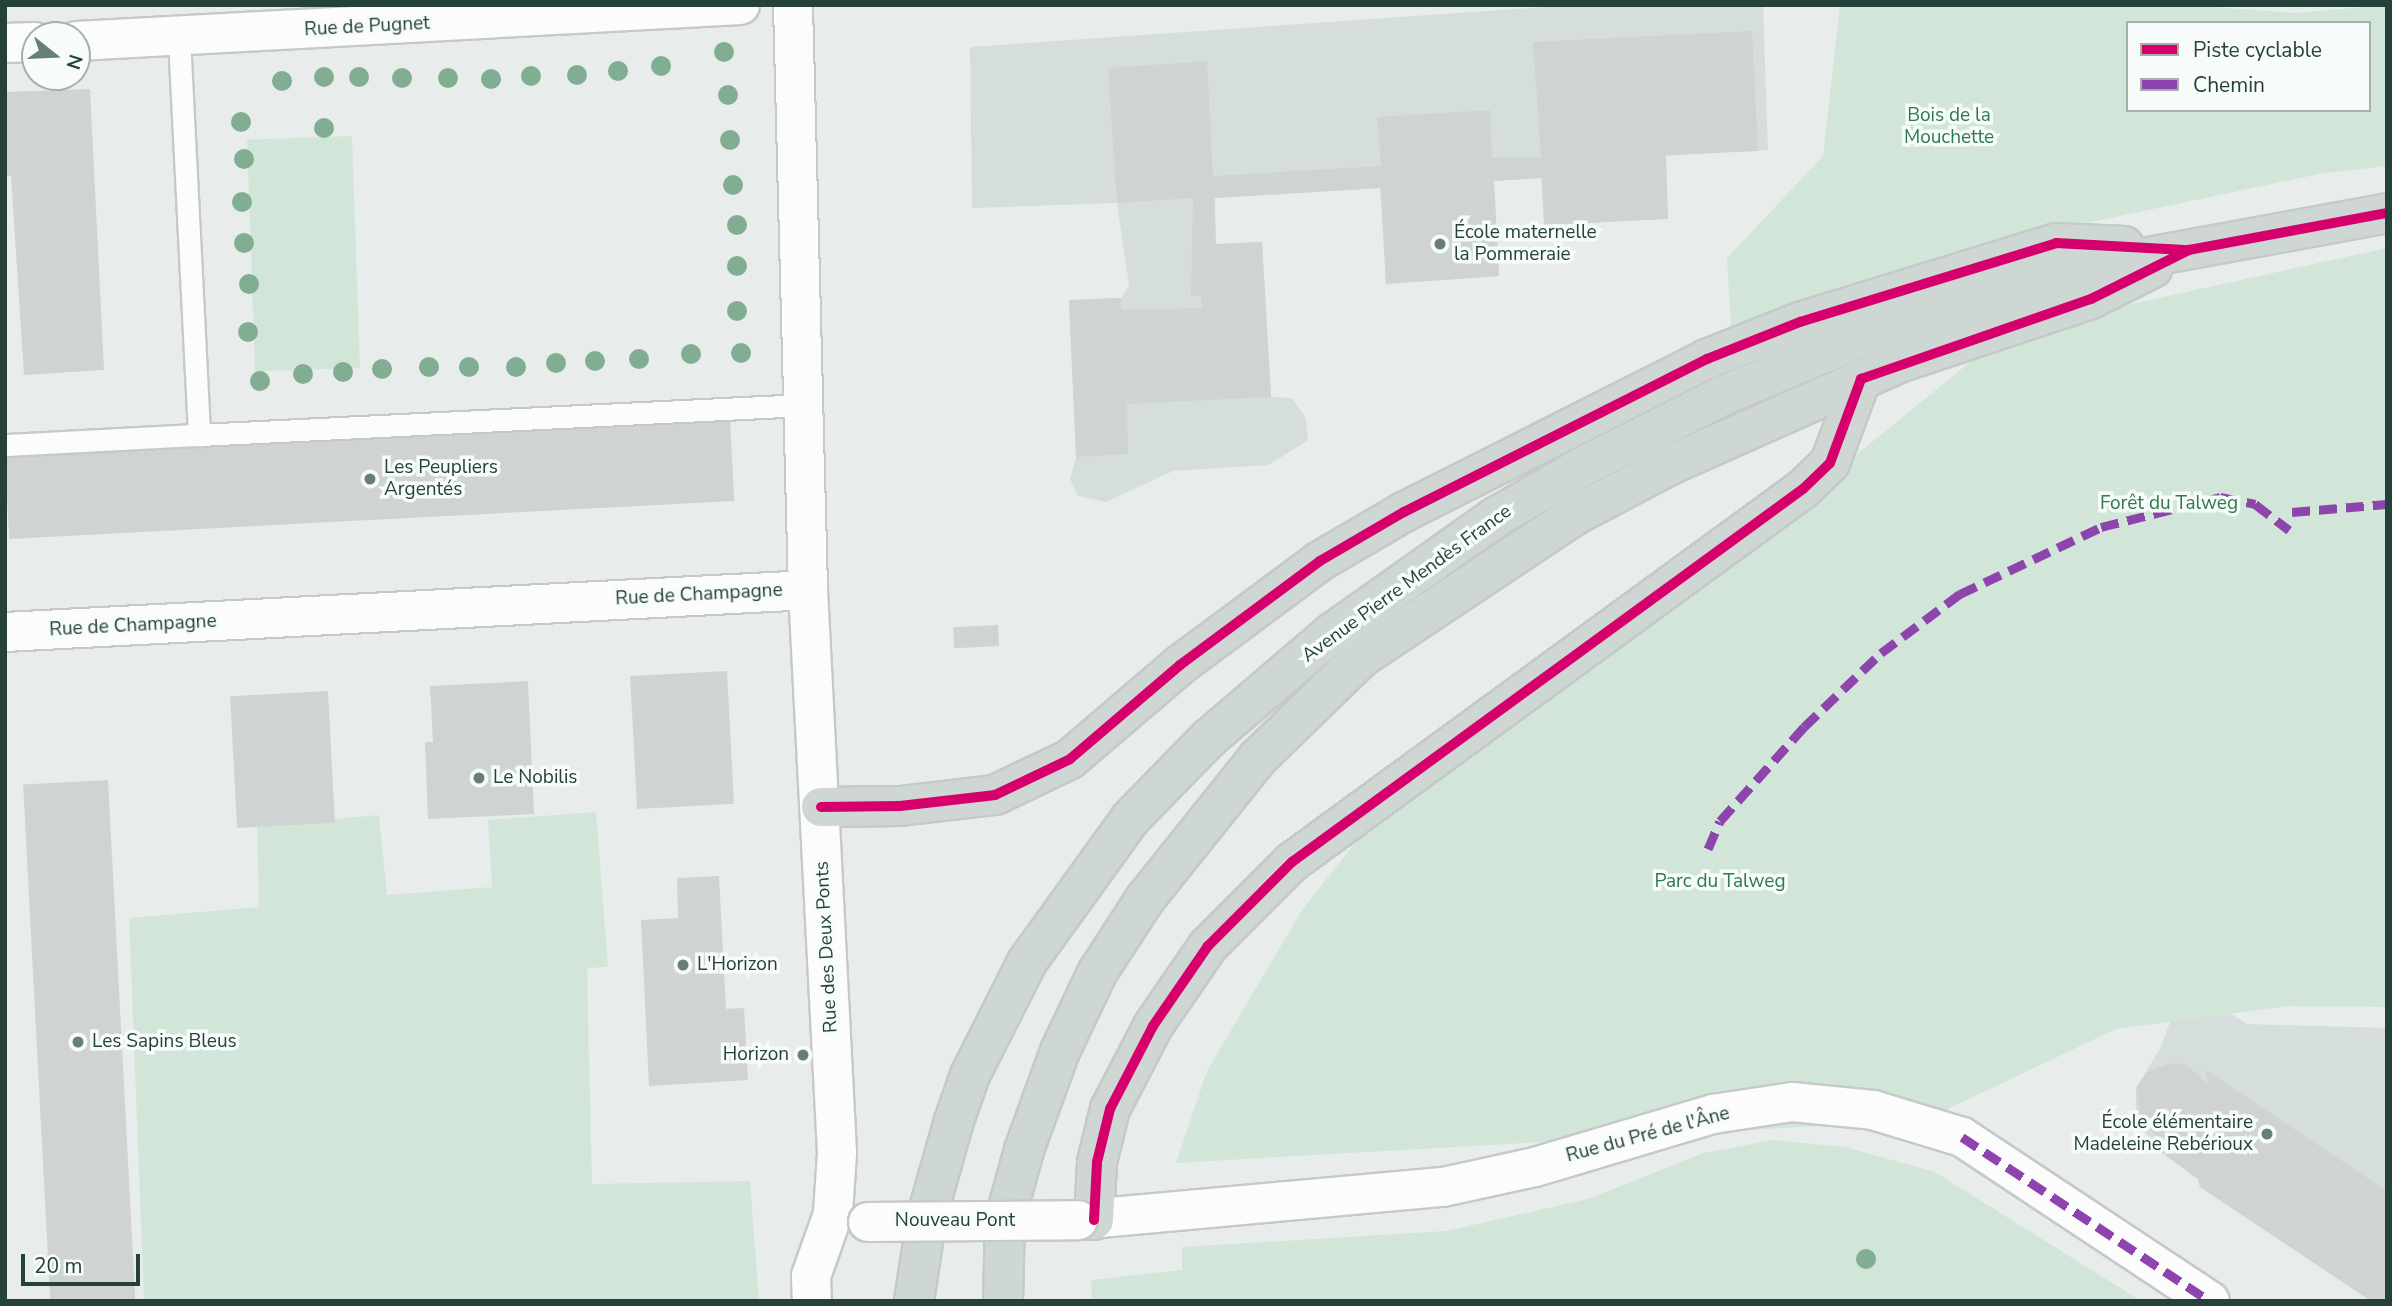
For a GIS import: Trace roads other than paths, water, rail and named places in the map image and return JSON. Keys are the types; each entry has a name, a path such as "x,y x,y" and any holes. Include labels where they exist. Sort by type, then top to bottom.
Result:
{"main road":[{"name":"Avenue Pierre Mendès France","path":"914,1301 926,1216 953,1124 976,1062 1027,962 1130,819 1208,739 1332,633 1496,517 1724,395 1902,321 2061,273 2387,213"},
{"path":"821,807 900,806 995,795 1070,759 1180,665 1320,561 1427,499 1707,359 1800,322 2056,243 2189,250"},
{"name":"Avenue Pierre Mendès France","path":"1003,1301 1005,1219 1021,1162 1060,1051 1097,972 1145,899 1258,758 1362,657 1575,515 1768,417 1861,379 2091,299 2189,250"},
{"path":"1086,1220 1110,1109 1153,1026 1208,946 1292,862 1803,489 1830,463 1861,379"}],"street":[{"name":"Rue de Pugnet","path":"91,41 179,38 740,5"},
{"name":"Rue de Champagne","path":"5,632 808,590 793,5"},
{"name":"Rue des Deux Ponts","path":"808,590 837,1153 850,1218 811,1276 812,1301"},
{"name":"Rue du Pré de l'Âne","path":"1086,1220 1443,1187 1535,1167 1713,1114 1793,1102 1873,1110 1962,1137 2210,1301"},
{"name":"Nouveau Pont","path":"850,1218 1086,1220"}],"lane":[{"path":"179,38 199,435"},
{"path":"5,445 803,405"}],"place":[{"name":"École maternelle la Pommeraie","path":"1440,244"},
{"name":"Les Peupliers Argentés","path":"370,479"},
{"name":"Le Nobilis","path":"479,778"},
{"name":"L'Horizon","path":"683,965"},
{"name":"Les Sapins Bleus","path":"78,1042"},
{"name":"Horizon","path":"803,1055"},
{"name":"École élémentaire Madeleine Rebérioux","path":"2267,1134"}],"park label":[{"name":"Bois de la Mouchette","path":"1949,127"},
{"name":"Forêt du Talweg","path":"2169,504"},
{"name":"Parc du Talweg","path":"1720,882"}]}
